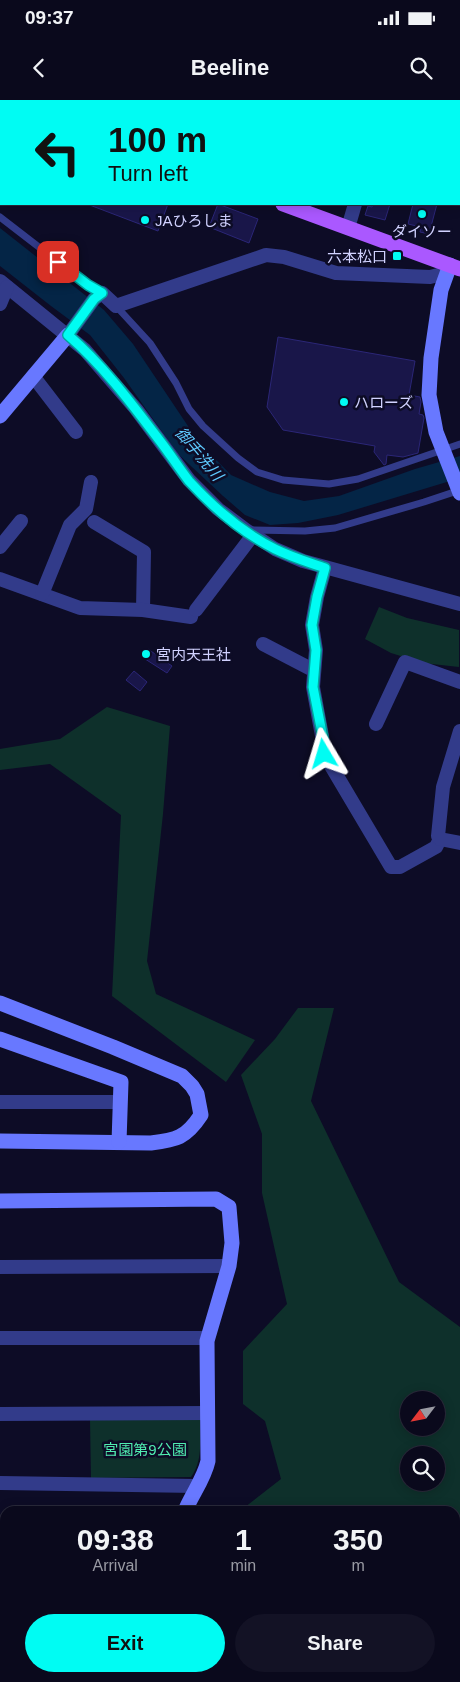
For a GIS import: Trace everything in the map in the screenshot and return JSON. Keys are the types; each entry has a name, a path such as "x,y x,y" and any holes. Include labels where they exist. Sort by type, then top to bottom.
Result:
{"main road":[{"path":"286,205 452,269"}],"street":[{"path":"348,228 356,205"},
{"path":"0,416 71,332 98,296 116,306 266,255 284,257 336,273 430,277 452,269"},
{"path":"452,269 441,290 429,377 432,414 443,452 459,490"},
{"path":"0,304 4,284 71,332 136,409 189,480 218,509 250,533 275,549 303,561 460,604"},
{"path":"33,376 76,432"},
{"path":"42,594 70,525 86,509 91,482"},
{"path":"0,547 20,521"},
{"path":"94,522 144,552 143,610"},
{"path":"0,579 80,608 193,614 250,533"},
{"path":"325,568 312,625 316,650 313,670 314,695 325,756 388,863 395,868 436,847 440,839 438,836 445,777 460,731"},
{"path":"263,644 313,670"},
{"path":"376,724 405,662 460,682"},
{"path":"445,777 460,768"},
{"path":"440,839 460,843"},
{"path":"0,1003 113,1046 182,1076 192,1086 196,1094 200,1115 194,1126 185,1135 172,1141 151,1143 0,1141"},
{"path":"0,1039 121,1082 119,1142"},
{"path":"0,1102 120,1102"},
{"path":"0,1201 216,1199 229,1207 232,1243 229,1266 208,1338 208,1461 205,1472 187,1506"},
{"path":"0,1267 229,1266"},
{"path":"0,1338 208,1338"},
{"path":"0,1414 208,1413"},
{"path":"0,1483 197,1486"}],"lane":[{"path":"0,217 88,285 98,296"},
{"path":"116,306 150,343 176,383 189,409 203,426 238,458 257,472 283,480 328,484 358,479 443,452 460,444"},
{"path":"250,533 335,528 459,490"}],"green space":[{"path":"379,607 407,618 459,630 459,667 423,663 391,653 365,639"},
{"path":"107,707 170,726 163,814 147,961 156,994 255,1040 226,1082 112,996 121,815 50,764 0,770 0,749 60,739"},
{"path":"298,1008 334,1008 311,1101 399,1282 460,1327 460,1506 246,1506 281,1479 265,1421 243,1404 243,1351 287,1304 262,1193 262,1134 241,1075 275,1039"},
{"name":"宮園第9公園","path":"90,1420 200,1420 200,1450 195,1471 191,1477 91,1478"}],"water":[{"name":"御手洗川","path":"0,228 104,310 133,344 198,441 231,475 270,492 304,501 339,496 415,469 460,456 460,478 338,515 298,523 270,525 245,515 177,453 124,378 90,335 0,266"}],"building":[{"name":"JAひろしま","path":"90,205 168,205 158,231"},
{"path":"218,205 258,219 249,243 209,227"},
{"path":"373,205 390,205 385,220 365,215 368,206 372,207"},
{"name":"ダイソー","path":"413,205 437,205 429,234 420,232 421,227 408,224"},
{"name":"ハローズ","path":"278,337 415,361 409,395 420,397 419,414 423,415 424,418 418,453 403,457 387,455 386,464 384,465 374,452 375,446 283,430 267,407"},
{"path":"148,649 172,666 167,673 142,657"},
{"path":"134,671 147,682 140,691 126,680"}],"place":[{"name":"ダイソー","path":"422,214"},
{"name":"JAひろしま","path":"145,220"},
{"name":"六本松口","path":"397,256"},
{"name":"ハローズ","path":"344,402"},
{"name":"宮内天王社","path":"146,654"}],"route":[{"path":"58,262 88,285 102,293 94,299 68,335 85,350 136,409 189,480 218,509 264,542 303,561 325,568 312,625 316,650 312,678 323,738 324,754"}]}
